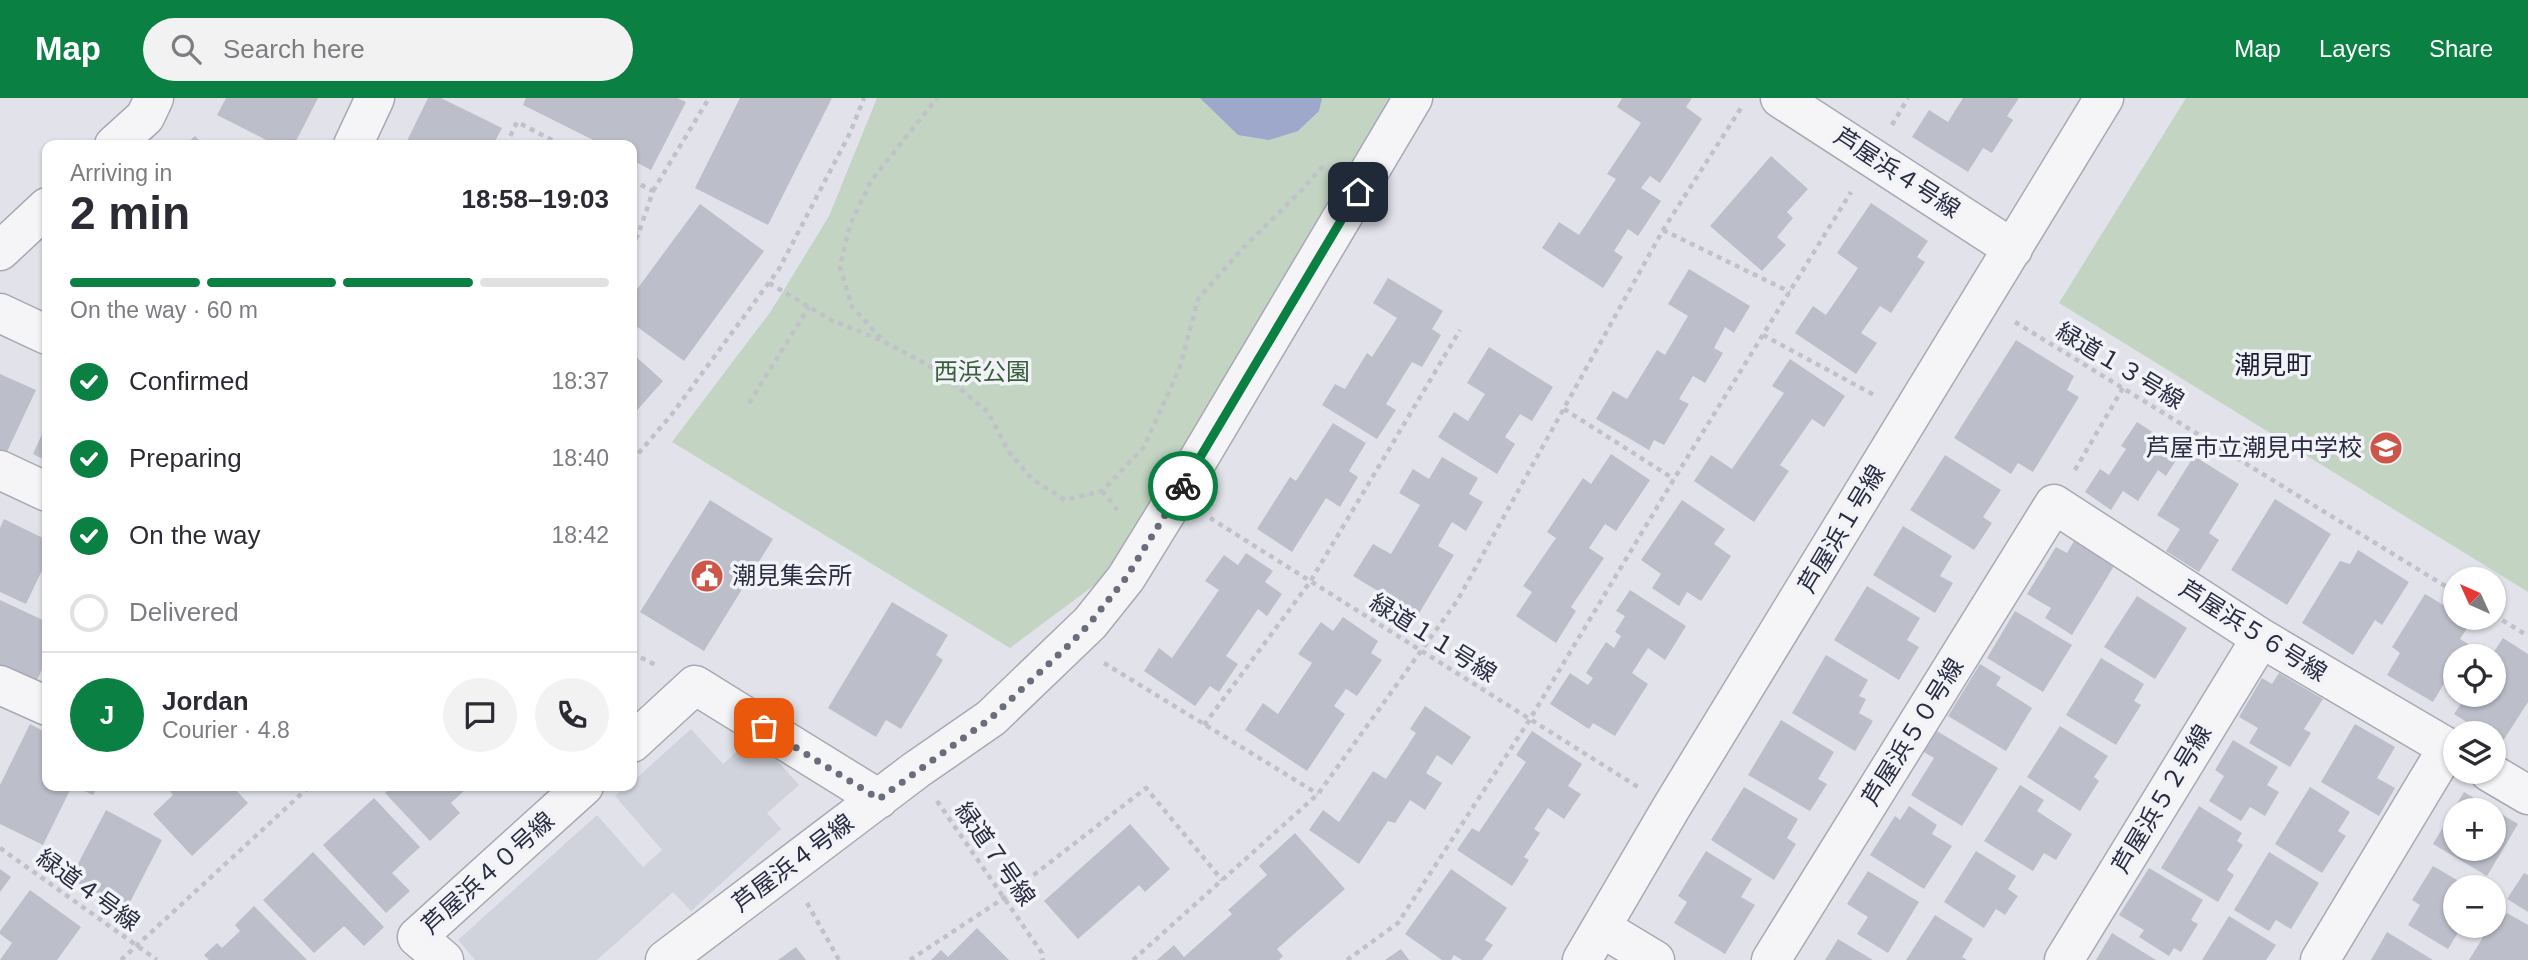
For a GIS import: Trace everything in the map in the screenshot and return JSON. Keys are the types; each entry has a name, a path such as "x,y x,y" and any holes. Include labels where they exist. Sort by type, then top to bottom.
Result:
{"street":[{"path":"120,140 145,117 154,98"},
{"path":"355,140 375,98"},
{"name":"芦屋浜４号線","path":"665,960 916,770 991,718 1090,623 1126,578 1176,497 1413,98"},
{"name":"芦屋浜４号線","path":"1780,98 2013,249"},
{"name":"芦屋浜１号線","path":"1582,960 1671,808 2104,98"},
{"path":"0,313 42,333"},
{"path":"0,470 42,490"},
{"name":"芦屋浜５６号線","path":"2054,504 2261,638 2443,745"},
{"name":"芦屋浜５０号線","path":"1772,960 2054,504"},
{"name":"芦屋浜５２号線","path":"2064,960 2261,638"},
{"path":"0,685 42,704"},
{"path":"637,738 695,685 879,799"},
{"path":"2320,960 2443,763"},
{"path":"2506,782 2528,795"},
{"name":"芦屋浜４０号線","path":"444,960 417,937 578,791"},
{"path":"1602,928 1655,960"}],"path":[{"path":"637,236 653,191 709,98"},
{"path":"637,455 672,414 779,269 850,133 864,98"},
{"path":"883,341 852,307 840,267 850,225 871,181 937,98"},
{"path":"1133,960 1318,794 1457,601 1663,230 1748,98"},
{"path":"508,140 517,122 552,140"},
{"path":"1347,960 1398,923 1530,719 1674,479 1873,158"},
{"path":"769,283 831,320 883,341 937,370 988,412 1009,452 1032,480 1065,500 1102,491 1144,447 1180,367 1198,299 1324,164"},
{"path":"637,183 653,191"},
{"path":"1663,230 1790,292"},
{"name":"緑道１３号線","path":"1982,302 2443,585"},
{"path":"749,403 809,307"},
{"path":"1204,725 1310,582 1460,330"},
{"path":"1763,335 1912,415"},
{"path":"2054,504 2123,388"},
{"path":"1564,409 1674,479"},
{"name":"緑道１１号線","path":"1176,497 1671,808"},
{"path":"2506,622 2528,636"},
{"path":"1071,643 1318,794"},
{"name":"緑道７号線","path":"916,770 1042,953 1043,960"},
{"path":"910,960 1004,898 1146,788 1222,880"},
{"path":"121,960 305,791"},
{"name":"緑道４号線","path":"0,848 157,960"},
{"path":"787,868 839,960"}],"shaded area":[{"path":"691,729 723,764 755,736 799,785 767,813 781,829 691,911 673,892 597,960 475,960 458,940 597,815 643,867 662,850 615,796 621,791 637,791 637,778"}],"green space":[{"name":"西浜公園","path":"877,98 1392,98 1108,575 1010,648 672,442 771,311 829,216"},
{"name":"芦屋市立潮見中学校","path":"2186,98 2528,98 2528,592 2506,578 2506,567 2487,567 2059,303"}],"water":[{"path":"1200,98 1322,98 1319,111 1298,131 1269,140 1238,135"}],"building":[{"path":"226,98 318,98 297,140 266,140 217,115"},
{"path":"428,98 441,98 502,128 496,140 407,140"},
{"path":"526,98 677,98 686,102 651,170 637,163 637,140 593,140 523,105"},
{"path":"740,98 832,98 768,225 695,188"},
{"path":"1622,98 1692,98 1686,107 1702,119 1660,183 1650,176 1641,188 1661,201 1638,236 1628,229 1614,251 1623,257 1603,288 1542,248 1559,222 1579,235 1616,179 1607,174 1641,123 1617,107"},
{"path":"1963,98 2019,98 2007,116 2013,120 1992,153 1983,148 1968,172 1912,137 1929,110 1948,122"},
{"path":"1771,156 1808,189 1787,212 1793,218 1777,237 1786,245 1762,271 1710,226"},
{"path":"1871,203 1928,241 1917,257 1925,262 1891,313 1880,306 1861,333 1877,343 1856,374 1795,333 1813,306 1826,315 1858,268 1837,253"},
{"path":"700,204 764,251 684,361 637,327 637,289"},
{"path":"1689,269 1750,306 1734,333 1725,327 1714,348 1723,353 1705,383 1693,376 1679,399 1689,404 1664,445 1654,440 1649,450 1596,419 1613,391 1627,399 1657,350 1665,355 1688,316 1668,304"},
{"path":"1388,278 1443,311 1432,329 1441,335 1422,367 1412,362 1386,404 1396,410 1377,439 1322,405 1335,384 1345,389 1367,353 1372,357 1397,318 1373,303"},
{"path":"2016,340 2074,376 2067,390 2079,397 2033,472 2018,463 2011,474 1954,438"},
{"path":"1489,347 1553,387 1532,421 1520,414 1505,437 1515,444 1497,474 1438,437 1454,412 1468,421 1485,394 1467,383"},
{"path":"637,358 663,381 637,410"},
{"path":"1790,359 1845,396 1824,427 1812,419 1780,465 1789,471 1754,522 1694,481 1711,455 1732,469 1784,393 1772,386"},
{"path":"0,374 36,390 5,456 0,454"},
{"path":"2137,422 2182,451 2166,476 2158,470 2138,501 2123,491 2111,510 2085,492 2100,469 2109,475 2126,449 2121,446"},
{"path":"1333,423 1366,443 1349,471 1358,477 1340,507 1326,498 1292,552 1257,529 1290,477 1296,481"},
{"path":"42,434 42,458 33,454"},
{"path":"1611,454 1650,480 1616,531 1605,524 1589,548 1604,558 1571,607 1576,611 1556,643 1516,616 1532,592 1523,586 1556,538 1547,532 1583,478 1591,484"},
{"path":"1945,455 2001,490 1983,517 1992,523 1974,550 1910,510"},
{"path":"2194,456 2239,484 2209,533 2219,540 2199,572 2166,551 2180,529 2157,515"},
{"path":"1442,457 1478,478 1469,494 1483,502 1466,531 1452,522 1438,546 1454,555 1418,615 1353,576 1373,544 1391,554 1420,505 1399,493 1413,469 1429,479"},
{"path":"2275,499 2331,534 2287,605 2231,570"},
{"name":"潮見集会所","path":"710,500 773,539 704,651 640,612"},
{"path":"1682,500 1725,529 1714,544 1731,556 1701,601 1687,592 1679,606 1652,588 1661,574 1641,560"},
{"path":"4,519 42,538 42,570 26,604 0,592 0,528"},
{"path":"1903,526 1952,556 1940,576 1953,583 1935,613 1873,575"},
{"path":"2074,541 2114,566 2072,635 2045,618 2051,608 2027,594 2056,547 2067,553"},
{"path":"2358,550 2409,582 2382,625 2375,620 2353,655 2302,623 2340,561 2350,564"},
{"path":"1246,553 1273,571 1265,582 1282,594 1267,616 1258,609 1226,656 1238,664 1219,692 1210,686 1195,706 1144,671 1159,648 1172,658 1219,590 1205,581 1224,555 1238,565"},
{"path":"1867,586 1920,618 1907,640 1919,647 1899,680 1834,640"},
{"path":"1630,590 1686,626 1665,660 1648,648 1632,673 1648,684 1615,736 1593,723 1589,729 1550,704 1570,673 1588,685 1593,678 1586,673 1606,642 1614,648 1621,636 1615,632 1625,616 1616,611"},
{"path":"2425,594 2443,605 2443,630 2466,630 2460,639 2468,644 2443,644 2443,685 2433,702 2387,675 2400,653 2392,647"},
{"path":"2137,596 2187,628 2155,679 2104,647"},
{"path":"0,600 42,620 42,669 35,684 0,667"},
{"path":"892,602 948,635 936,655 943,660 901,729 886,720 876,737 828,708"},
{"path":"2015,611 2072,645 2043,692 1987,658"},
{"path":"1343,617 1378,641 1371,653 1382,660 1357,696 1346,689 1334,706 1345,714 1307,771 1245,730 1263,703 1278,714 1312,663 1298,654 1321,622 1333,631"},
{"path":"2503,638 2528,654 2528,702 2506,736 2506,721 2465,721 2454,714 2459,707 2506,707 2506,644 2499,644"},
{"path":"1826,655 1868,680 1859,696 1866,699 1859,713 1873,721 1855,751 1792,713"},
{"path":"2101,658 2144,684 2134,701 2141,705 2116,745 2066,715"},
{"path":"1980,664 2001,677 1996,685 2032,708 2006,751 1948,716"},
{"path":"2279,673 2323,699 2304,729 2311,733 2290,767 2249,743 2258,728 2239,717 2262,678 2272,684"},
{"path":"1425,706 1471,737 1452,765 1437,755 1426,773 1442,783 1425,810 1410,800 1395,823 1388,821 1359,864 1309,830 1323,810 1339,822 1373,771 1386,779 1416,733 1410,729"},
{"path":"1781,720 1834,752 1818,779 1827,784 1810,811 1748,775"},
{"path":"30,724 42,730 42,791 70,791 43,845 0,824 0,785"},
{"path":"2355,724 2395,747 2377,778 2395,788 2379,816 2321,782"},
{"path":"2060,726 2108,756 2094,777 2099,781 2080,811 2027,777"},
{"path":"1532,731 1582,764 1568,786 1581,794 1564,819 1548,808 1534,829 1540,833 1524,857 1529,860 1512,886 1457,850 1472,828 1479,832 1526,762 1516,755"},
{"path":"1937,731 1998,768 1962,826 1911,795 1934,758 1924,752"},
{"path":"2233,740 2278,767 2267,785 2279,792 2265,816 2250,807 2241,821 2209,801 2224,776 2215,770"},
{"path":"2020,785 2044,800 2037,811 2072,834 2056,860 2044,853 2033,871 1984,841"},
{"path":"1744,787 1798,819 1787,838 1796,844 1774,880 1711,840"},
{"path":"2310,787 2350,812 2338,831 2346,836 2322,873 2275,844"},
{"path":"170,791 237,791 248,803 192,856 153,814 173,795"},
{"path":"464,791 451,803 460,813 430,841 385,793"},
{"path":"2464,792 2474,798 2460,798"},
{"path":"374,798 420,847 392,873 410,891 386,913 323,845"},
{"path":"1909,806 1937,825 1932,834 1952,846 1924,889 1870,855 1895,816 1900,820"},
{"path":"2199,806 2242,833 2237,841 2243,845 2227,870 2234,875 2218,902 2161,868"},
{"path":"106,810 162,840 127,908 70,879"},
{"path":"2506,817 2518,824 2506,844"},
{"path":"1130,824 1170,869 1145,892 1139,885 1078,939 1044,901"},
{"path":"2443,827 2443,850 2433,844"},
{"path":"1295,833 1345,889 1277,949 1283,956 1279,960 1157,960 1174,945 1184,957 1232,914 1228,910 1267,875 1259,866"},
{"path":"1706,851 1752,879 1741,897 1755,905 1725,954 1674,923 1687,902 1678,896"},
{"path":"1976,851 2016,876 2008,889 2018,896 2005,915 1996,909 1984,928 1944,902"},
{"path":"313,852 384,927 364,946 344,926 314,953 263,900"},
{"path":"2269,852 2319,883 2291,929 2276,920 2269,931 2234,910"},
{"path":"2462,861 2496,861 2485,875"},
{"path":"2433,866 2448,875 2443,875 2443,938 2455,938 2448,949 2408,925 2420,905 2412,900"},
{"path":"2149,868 2203,900 2191,920 2198,924 2181,952 2174,948 2169,956 2139,937 2144,930 2119,915"},
{"path":"0,869 11,877 0,892"},
{"path":"1451,869 1507,908 1485,940 1493,945 1482,960 1462,960 1454,955 1451,960 1442,960 1405,934"},
{"path":"1868,871 1919,902 1888,953 1857,934 1868,917 1847,904"},
{"path":"2524,873 2528,875 2528,912 2507,899"},
{"path":"30,890 81,927 57,960 0,960 12,943 0,934 0,931"},
{"path":"254,906 307,960 209,960 204,955 217,943 222,948 240,931 235,925"},
{"path":"2506,914 2528,925 2528,960 2469,960 2483,938 2506,938"},
{"path":"1935,915 1973,939 1962,957 1967,960 1906,960"},
{"path":"2229,916 2276,945 2266,960 2202,960"},
{"path":"977,928 1009,960 931,960 941,950 948,957"},
{"path":"2387,932 2433,960 2371,960"},
{"path":"2112,933 2156,960 2096,960"},
{"path":"1838,939 1873,960 1825,960"},
{"path":"796,947 806,960 778,960"},
{"path":"1401,949 1409,960 1385,960"}],"way so far":[{"path":"764,728 879,799 991,718 1071,643 1126,578 1183,486"}],"place":[{"name":"芦屋市立潮見中学校","path":"2386,448"},
{"name":"潮見集会所","path":"707,576"}],"district":[{"name":"潮見町","path":"2273,365"}],"route":[{"path":"1183,486 1358,192"}]}
